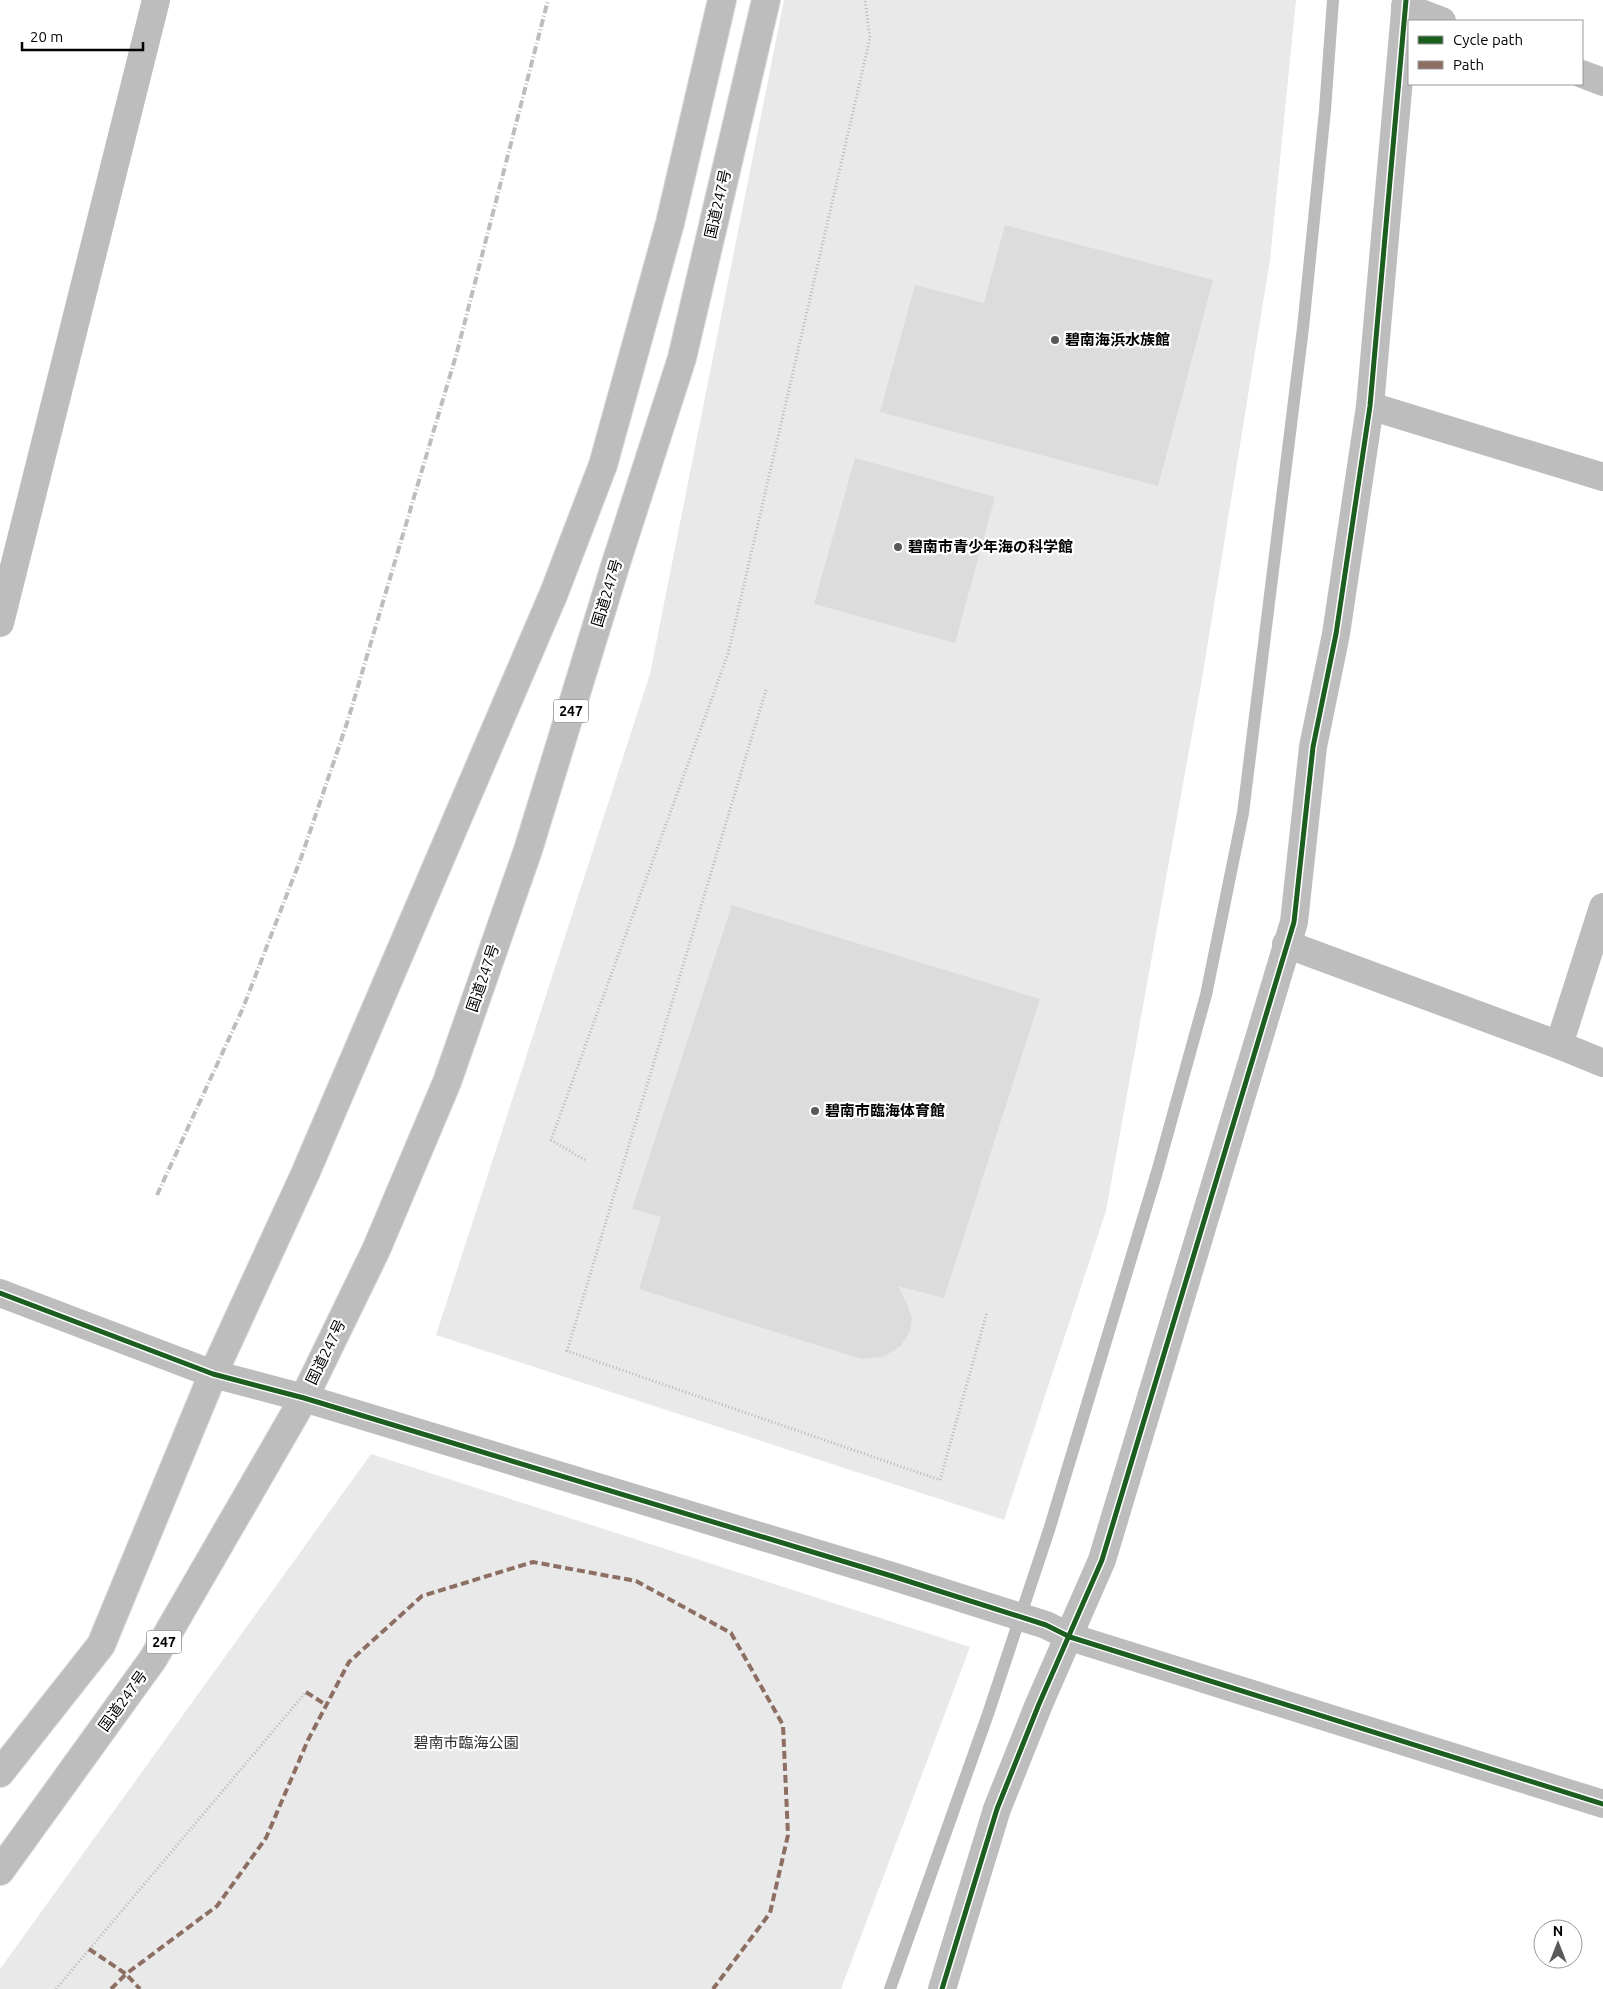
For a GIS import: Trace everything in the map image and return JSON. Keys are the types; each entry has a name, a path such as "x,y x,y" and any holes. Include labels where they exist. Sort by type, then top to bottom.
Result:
{"main road":[{"path":"0,623 156,0"},
{"path":"0,1773 101,1645 213,1374 305,1174 554,593 603,466 670,223 722,0"},
{"name":"国道247号","path":"0,1871 153,1660 304,1398 376,1250 443,1091 528,850 616,563 682,358 766,0"},
{"path":"942,1989 997,1809 1039,1704 1058,1631 1102,1560 1294,922 1313,747 1336,634 1370,406 1405,4 1440,20"},
{"path":"1583,74 1603,82"},
{"path":"1370,406 1603,477"},
{"path":"1559,1045 1603,907"},
{"path":"1286,944 1603,1063"},
{"path":"0,1293 213,1374 304,1398 895,1577 1058,1631 1603,1804"}],"path":[{"path":"585,1160 551,1140 728,654 870,38 866,0"},
{"path":"766,690 567,1351 940,1480 987,1312"},
{"path":"56,1989 306,1692"}],"green space":[{"path":"784,0 1296,0 1270,260 1202,679 1106,1211 1004,1520 436,1335 650,674"},
{"name":"碧南市臨海公園","path":"371,1454 970,1647 841,1989 0,1989 0,1969"}],"building":[{"path":"1005,225 1213,280 1158,486 880,412 915,285 984,303"},
{"path":"855,458 995,497 955,643 814,604"},
{"path":"732,905 1040,999 944,1298 898,1286 912,1318 910,1331 901,1346 883,1357 861,1359 639,1289 661,1217 632,1209"}],"waterway":[{"path":"890,1989 988,1714 1049,1530 1157,1172 1206,995 1243,813 1303,328 1325,110 1333,0"}],"railway":[{"path":"157,1195 243,1008 301,858 348,720 457,352 548,0"}],"marked path":[{"path":"89,1949 126,1974 217,1906 266,1838 308,1740 349,1662 422,1596 533,1562 636,1581 731,1633 783,1725 788,1835 770,1913 713,1989"},
{"path":"306,1692 326,1705"},
{"path":"111,1989 126,1974 140,1989"}],"cycle path":[{"path":"942,1989 997,1809 1039,1704 1102,1560 1294,922 1313,747 1336,634 1370,406 1406,0"},
{"path":"0,1293 213,1374 304,1398 895,1577 1046,1625 1070,1637 1603,1804"}],"place":[{"name":"碧南海浜水族館","path":"1055,340"},
{"name":"碧南市青少年海の科学館","path":"898,547"},
{"name":"碧南市臨海体育館","path":"815,1111"}]}
